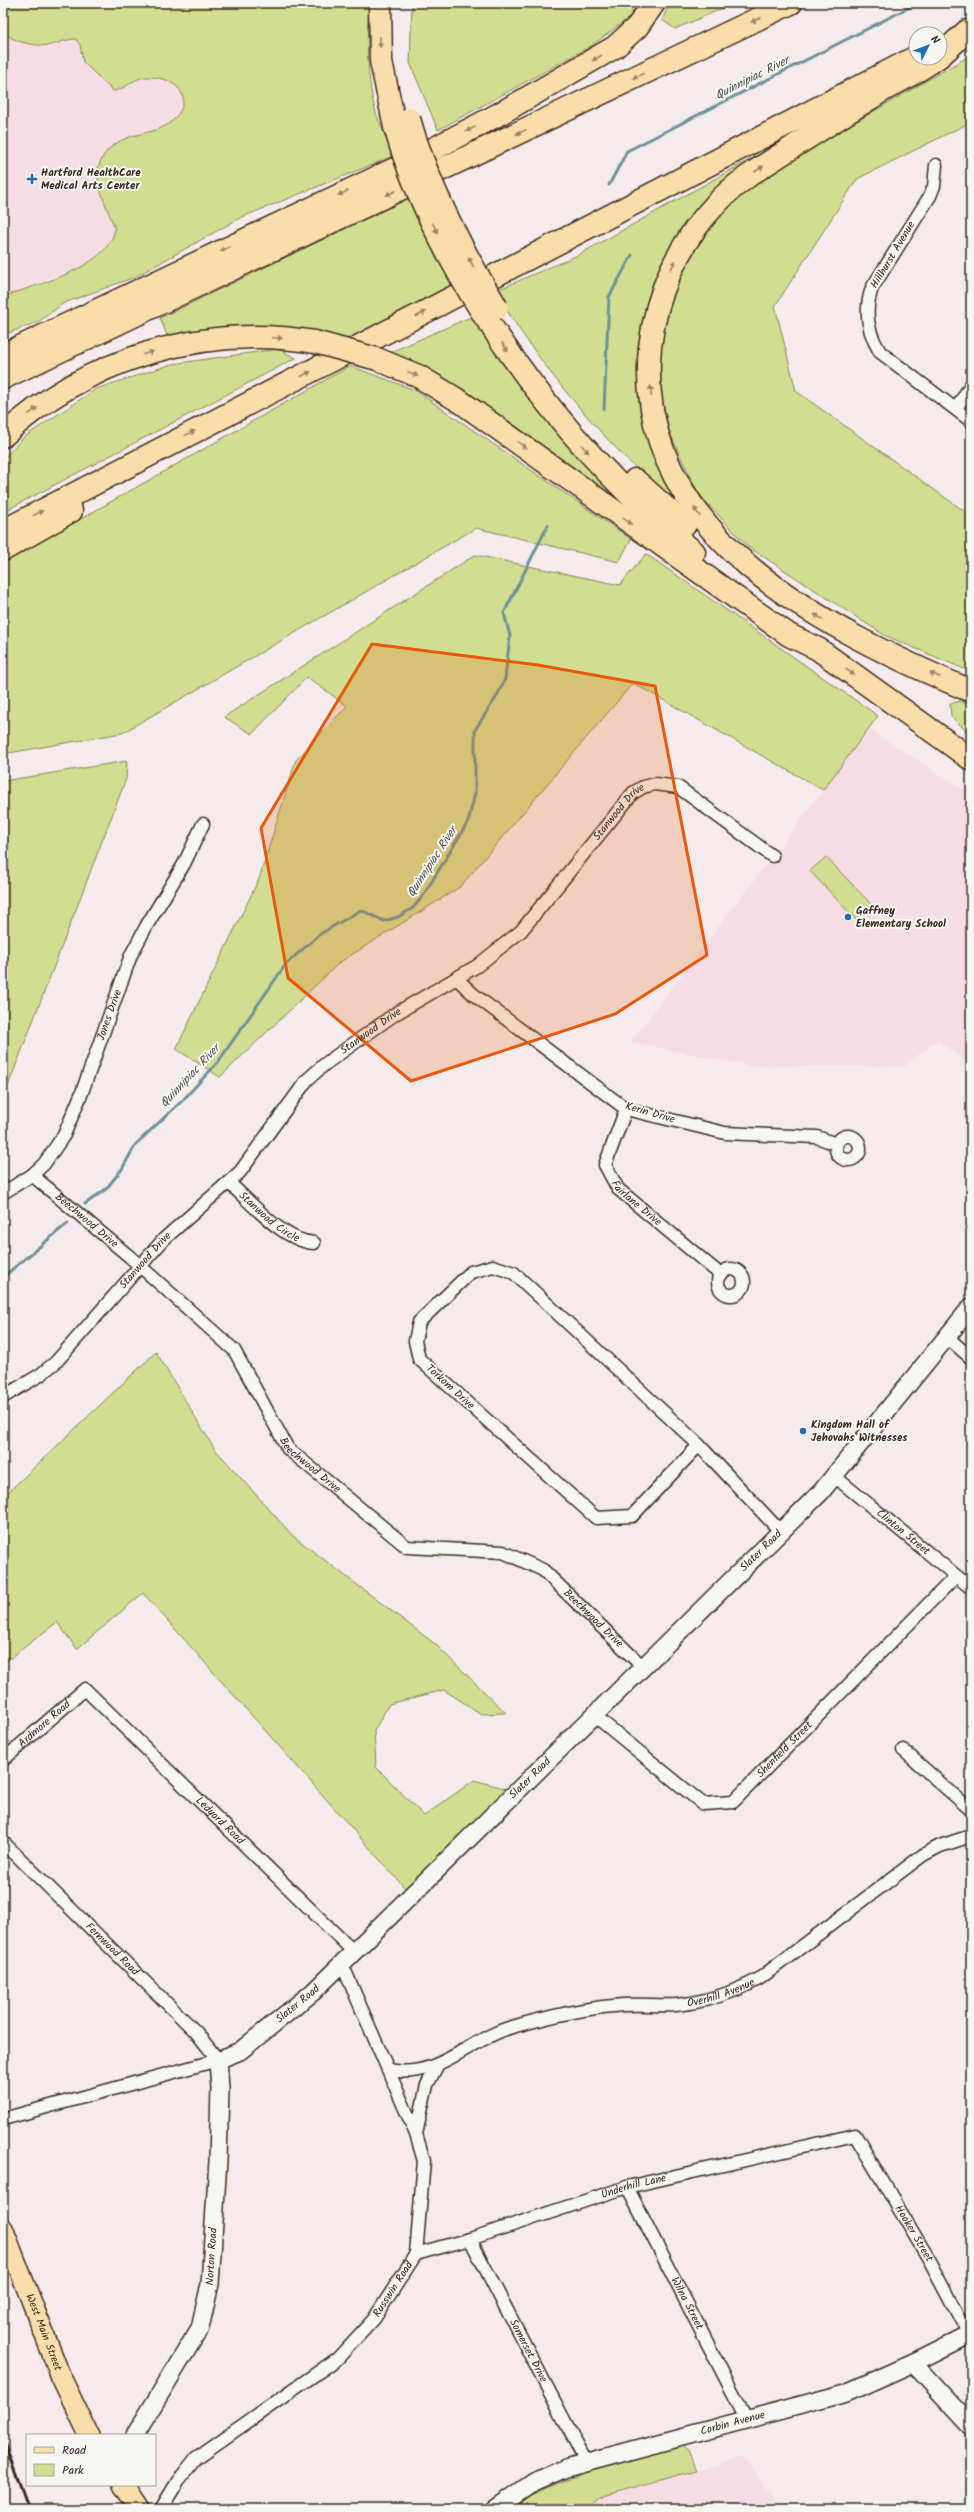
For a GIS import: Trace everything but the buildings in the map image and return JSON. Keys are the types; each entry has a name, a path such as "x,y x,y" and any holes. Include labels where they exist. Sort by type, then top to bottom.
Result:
{"highway":[{"path":"380,3 381,61 402,123"},
{"path":"396,3 396,61 402,123 412,176 456,267 562,399 624,469 704,541 755,579 774,588 819,617 869,644 971,691"},
{"path":"3,355 403,165 501,113 615,47 637,27 654,3"},
{"path":"3,378 791,3"},
{"path":"948,41 969,30"},
{"path":"948,49 969,30"},
{"path":"3,530 908,61"},
{"path":"774,588 730,550 708,527 687,498 670,464 656,422 650,388 651,338 660,300 673,265 687,240 724,195 744,179 794,146 924,66"},
{"path":"491,311 543,399 618,484 680,540 798,628 818,649"},
{"path":"3,436 39,406 72,385 118,363 158,350 198,341 240,338 285,338 315,342 377,359 414,374 450,394 789,634 818,649 971,759"},
{"path":"3,550 115,484 166,446"}],"main road":[{"name":"Slater Road","path":"218,2060 240,2051 250,2044 313,1992 355,1953 781,1532 834,1476 971,1307"},
{"name":"Norton Road","path":"136,2434 200,2328 208,2291 218,2161 220,2088 218,2060"},
{"name":"West Main Street","path":"3,2228 61,2377 89,2434"},
{"name":"Corbin Avenue","path":"495,2509 520,2491 546,2476 586,2462 846,2393 913,2363 970,2334"},
{"path":"913,2363 971,2426"},
{"path":"124,2486 140,2509"}],"street":[{"name":"Hillhurst Avenue","path":"936,165 934,186 930,196 872,288 867,314 873,340 880,352 971,421"},
{"path":"956,409 971,385"},
{"name":"Stanwood Drive","path":"3,1397 40,1375 56,1362 164,1240 229,1183 250,1160 307,1080 324,1064 395,1014 492,955 529,922 625,801 643,787 655,784 678,787 772,856"},
{"name":"Jones Drive","path":"3,1193 32,1175 44,1164 64,1135 81,1095 131,955 147,924 184,864 203,824"},
{"name":"Kerin Drive","path":"456,978 473,994 626,1109 725,1133 817,1137 836,1144"},
{"name":"Fairlane Drive","path":"626,1109 605,1165 618,1189 721,1275"},
{"name":"Beechwood Drive","path":"32,1175 234,1350 288,1449 407,1547 503,1552 542,1570 644,1668"},
{"name":"Stanwood Circle","path":"229,1183 287,1234 305,1242 314,1243"},
{"name":"Torkom Drive","path":"699,1445 632,1516 596,1518 419,1359 414,1341 419,1322 471,1272 493,1266 514,1273 699,1445 781,1532"},
{"path":"947,1337 971,1358"},
{"name":"Clinton Street","path":"834,1476 971,1588"},
{"name":"Shenfield Street","path":"595,1716 704,1804 733,1802 956,1576"},
{"name":"Ardmore Road","path":"3,1760 86,1689"},
{"name":"Ledyard Road","path":"86,1689 355,1953"},
{"path":"903,1750 971,1810"},
{"name":"Overhill Avenue","path":"390,2070 414,2073 437,2066 473,2043 524,2024 613,2006 677,2005 714,1998 739,1990 759,1979 923,1855 940,1846 971,1836"},
{"name":"Fernwood Road","path":"3,1842 196,2032 218,2060"},
{"name":"Russwin Road","path":"161,2509 178,2481 196,2458 337,2359 374,2319 416,2254 424,2161 416,2134 390,2070 342,1964"},
{"name":"Slater Road","path":"3,2119 218,2060"},
{"name":"Overhill Avenue","path":"416,2134 427,2085 437,2066"},
{"name":"Underhill Lane","path":"416,2254 470,2239 627,2187 855,2135"},
{"name":"Hooker Street","path":"855,2135 930,2261 970,2334"},
{"name":"Wilna Street","path":"627,2187 747,2420"},
{"name":"Somerset Drive","path":"470,2239 586,2462"}],"highlighted area":[{"path":"372,644 538,665 655,686 707,955 615,1014 411,1081 288,978 261,828"}],"shaded area":[{"path":"3,31 6,35 52,44 74,39 79,43 82,56 131,81 146,77 167,79 178,86 182,94 182,107 172,120 160,127 143,132 102,191 115,229 110,242 87,264 3,297"},
{"name":"Gaffney Elementary School","path":"690,664 831,705 971,794 971,1066 937,1040 905,1066 751,1066 630,1042 823,790"},
{"path":"744,2457 780,2509 583,2509 599,2498"}],"green space":[{"path":"3,3 370,3 367,43 371,88 376,113 387,140 391,157 240,218 135,277 64,303 38,322 3,335 3,297 51,280 85,265 99,255 109,243 115,229 100,189 97,174 104,155 112,146 122,140 164,127 172,121 179,112 183,103 183,96 179,89 166,80 146,77 137,79 122,89 113,91 83,62 80,45 76,39 46,45 25,43 7,35 3,31"},
{"path":"412,3 637,3 634,14 591,46 438,130 410,63"},
{"path":"670,3 735,3 675,29 662,20"},
{"path":"971,55 971,122 857,179 775,306 796,391 971,516 971,672 884,635 747,546 698,493 669,432 655,365 668,295 685,262 706,229 750,183"},
{"path":"783,141 708,201 644,336 684,508 681,511 629,461 580,408 535,352 495,291 578,255"},
{"path":"413,196 457,283 344,343 169,340 160,318"},
{"path":"475,315 663,534 384,355"},
{"path":"278,349 296,358 3,512 3,459 24,437 96,389 172,364"},
{"path":"350,366 415,390 631,539 619,562 476,528 122,733 3,754 3,563"},
{"path":"646,554 878,716 823,790 633,683 460,887 340,962 220,1077 176,1049 259,879 296,760 347,706 307,677 252,734 224,717 475,555 620,585"},
{"path":"960,701 971,706 971,736 951,716 950,704"},
{"path":"127,761 126,779 3,1099 3,781"},
{"path":"826,857 872,905 856,920 810,871"},
{"path":"156,1352 214,1448 293,1536 435,1644 506,1713 481,1714 444,1690 389,1704 374,1731 376,1767 424,1816 474,1780 511,1790 405,1888 143,1593 77,1649 57,1622 3,1664 3,1497"},
{"path":"682,2445 689,2451 697,2470 599,2497 583,2509 514,2509 514,2505 544,2489 611,2462"}],"waterway":[{"name":"Quinnipiac River","path":"609,185 627,151 918,3"},
{"name":"Quinnipiac River","path":"604,409 609,297 632,255"},
{"name":"Quinnipiac River","path":"85,1204 106,1189 122,1169 136,1144 183,1100 218,1062 286,964 320,934 361,910 384,921 398,917 413,908 423,896 468,822 475,793 475,730 497,696 505,679 510,636 504,613 548,525"},
{"name":"Quinnipiac River","path":"3,1277 68,1223"}],"railway":[{"path":"3,2439 29,2509"}],"place":[{"name":"Hartford HealthCare Medical Arts Center","path":"32,179"},
{"name":"Gaffney Elementary School","path":"848,917"},
{"name":"Kingdom Hall of Jehovahs Witnesses","path":"803,1431"}]}
